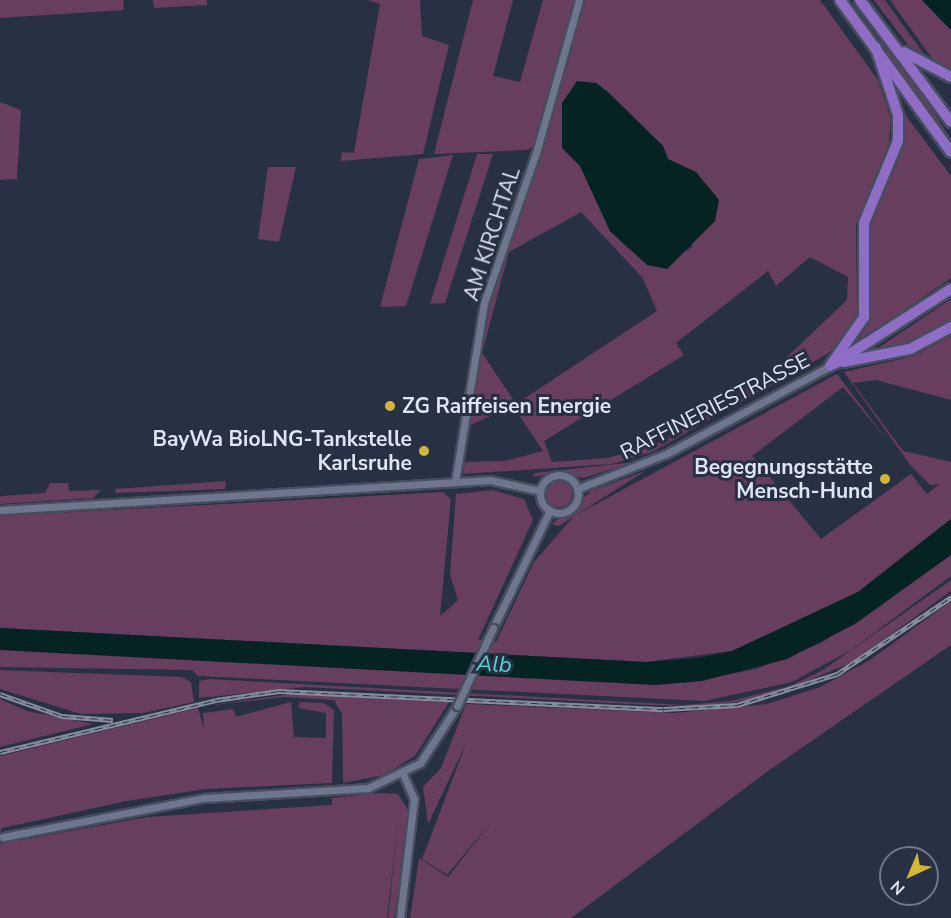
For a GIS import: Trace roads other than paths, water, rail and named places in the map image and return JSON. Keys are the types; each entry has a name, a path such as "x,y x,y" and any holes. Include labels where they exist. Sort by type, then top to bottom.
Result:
{"highway":[{"path":"840,0 951,152"},
{"path":"860,0 951,122"},
{"path":"888,38 916,62 951,77"},
{"path":"832,365 864,317 864,224 898,141 898,115 876,48"},
{"path":"832,365 951,289"},
{"path":"832,365 910,349 951,327"}],"street":[{"name":"AM KIRCHTAL","path":"454,482 484,303 536,153 579,0"},
{"name":"RAFFINERIESTRASSE","path":"577,489 668,453 832,365"},
{"path":"540,491 558,475 577,489 573,507 550,510"},
{"path":"0,510 497,481 540,491 550,510"},
{"path":"3,837 204,798 368,788 403,774 420,763 456,706 550,510"},
{"path":"400,918 414,800 403,774"}],"water":[{"path":"922,0 951,0 951,30 938,17"},
{"path":"577,81 596,83 608,92 663,146 668,159 696,172 719,200 715,221 667,269 647,265 610,231 580,166 562,148 562,103"},
{"name":"Alb","path":"951,519 951,555 855,624 787,659 702,681 655,685 0,650 0,628 646,662 698,658 732,651 858,592"}],"railway":[{"path":"0,752 216,700 279,691 664,709 737,705 837,674 951,597"},
{"path":"0,694 62,716 113,720"}],"place":[{"name":"ZG Raiffeisen Energie","path":"390,406"},
{"name":"BayWa BioLNG-Tankstelle Karlsruhe","path":"424,451"},
{"name":"Begegnungsstätte Mensch-Hund","path":"885,479"}]}
